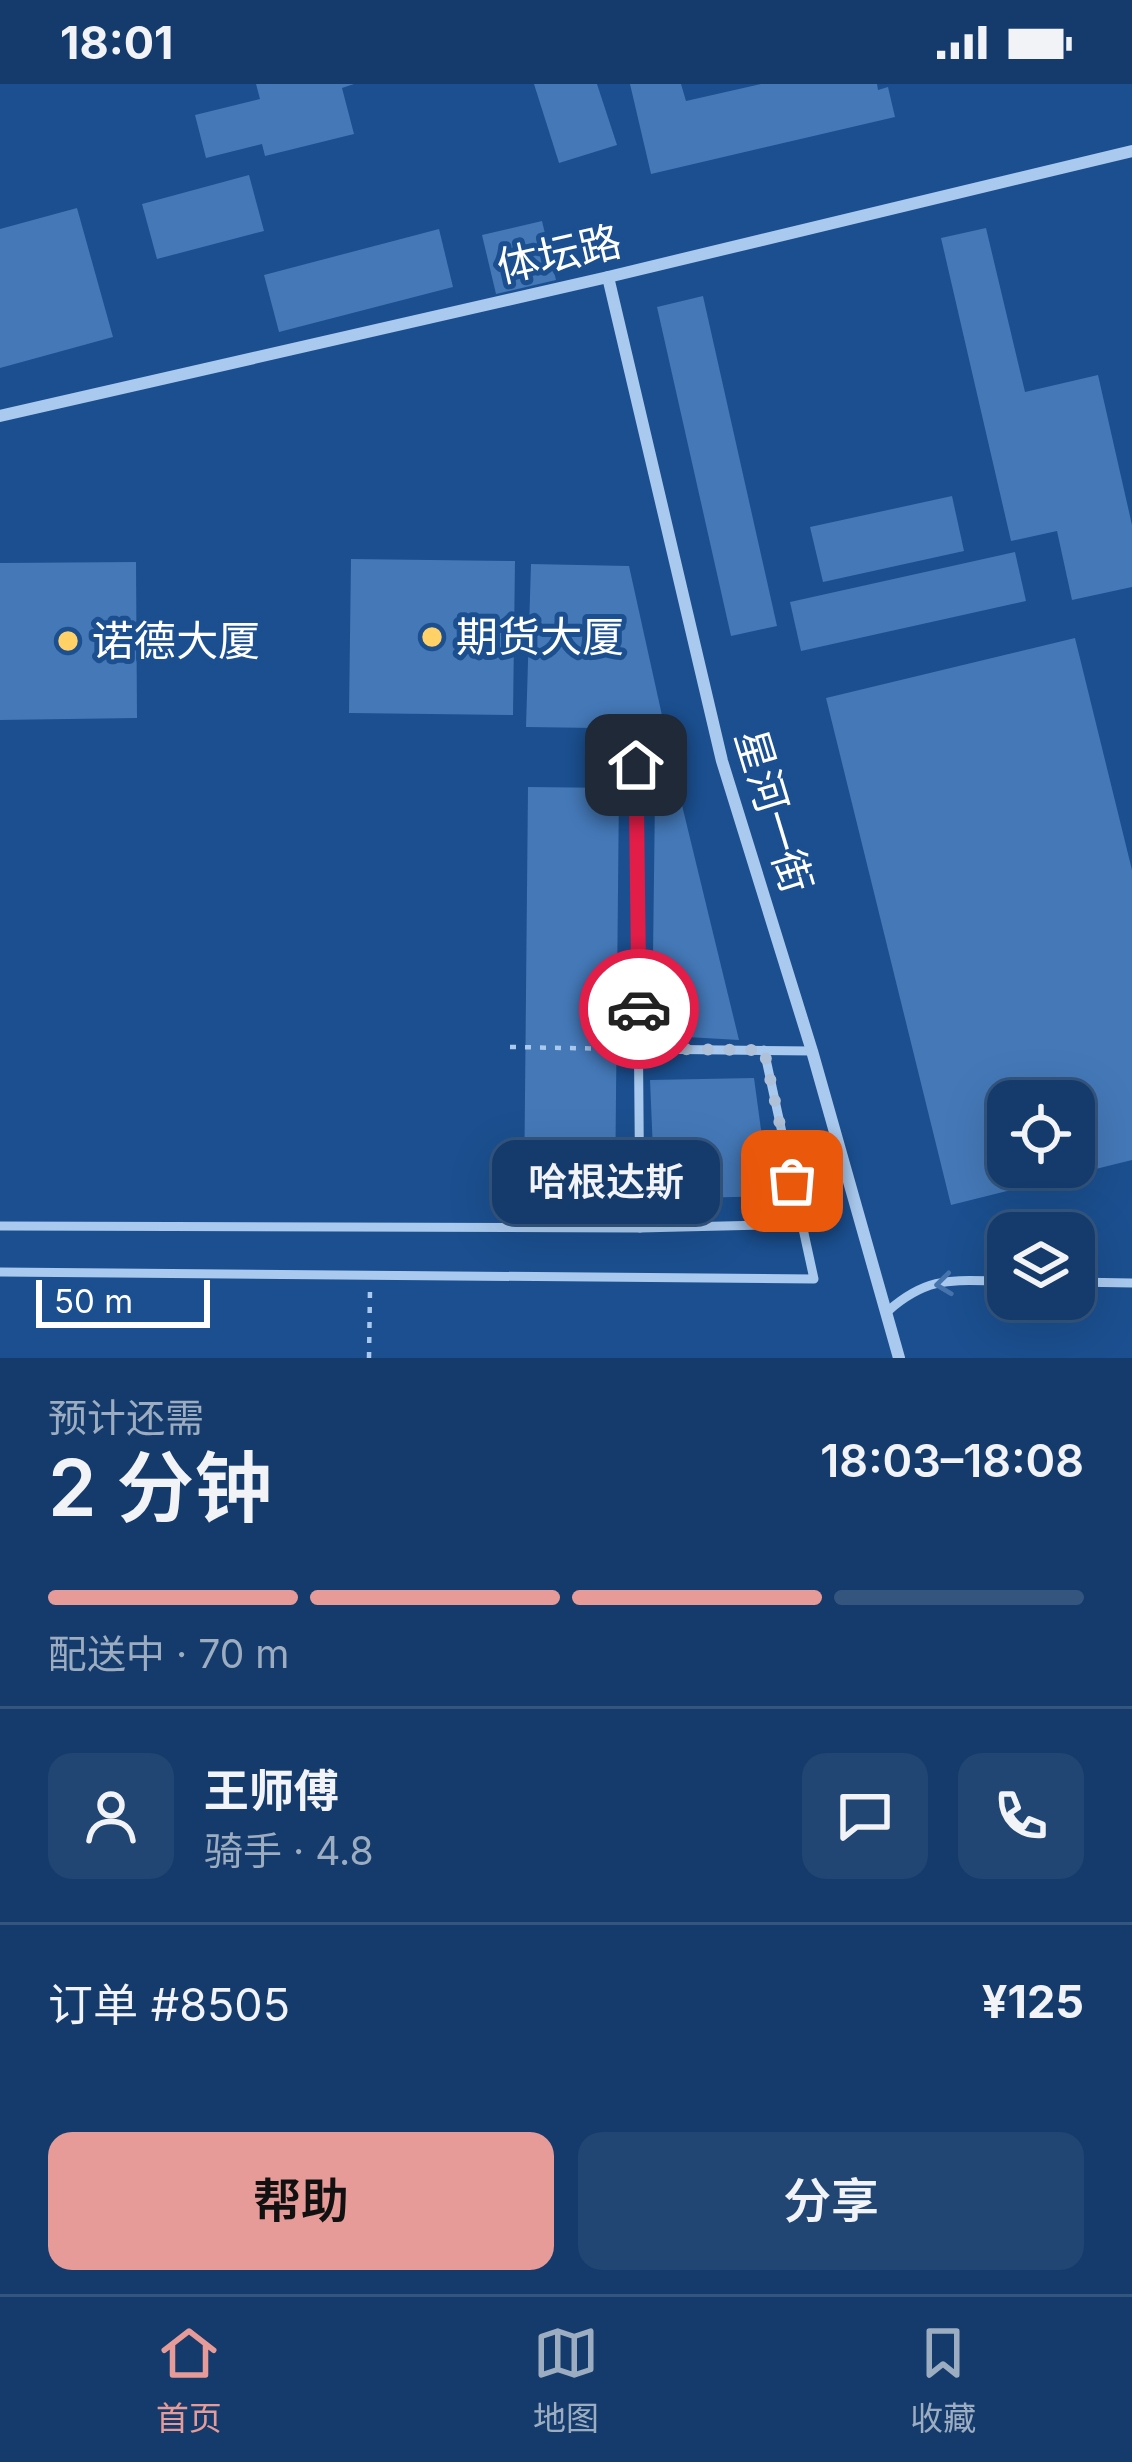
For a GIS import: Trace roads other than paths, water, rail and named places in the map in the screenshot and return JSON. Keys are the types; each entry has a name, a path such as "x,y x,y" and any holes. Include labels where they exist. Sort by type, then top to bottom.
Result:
{"street":[{"name":"体坛路","path":"0,416 1132,151"},
{"name":"星河一街","path":"608,277 722,761 812,1051 899,1358"}],"lane":[{"path":"636,765 640,1228"},
{"path":"640,1049 812,1051"},
{"path":"0,1272 814,1280 764,1050"},
{"path":"0,1226 801,1224"},
{"path":"888,1311 914,1288 947,1281 987,1281"},
{"path":"1095,1282 1132,1283"}],"place":[{"name":"期货大厦","path":"432,637"},
{"name":"诺德大厦","path":"68,641"},
{"name":"哈根达斯","path":"792,1181"}]}
